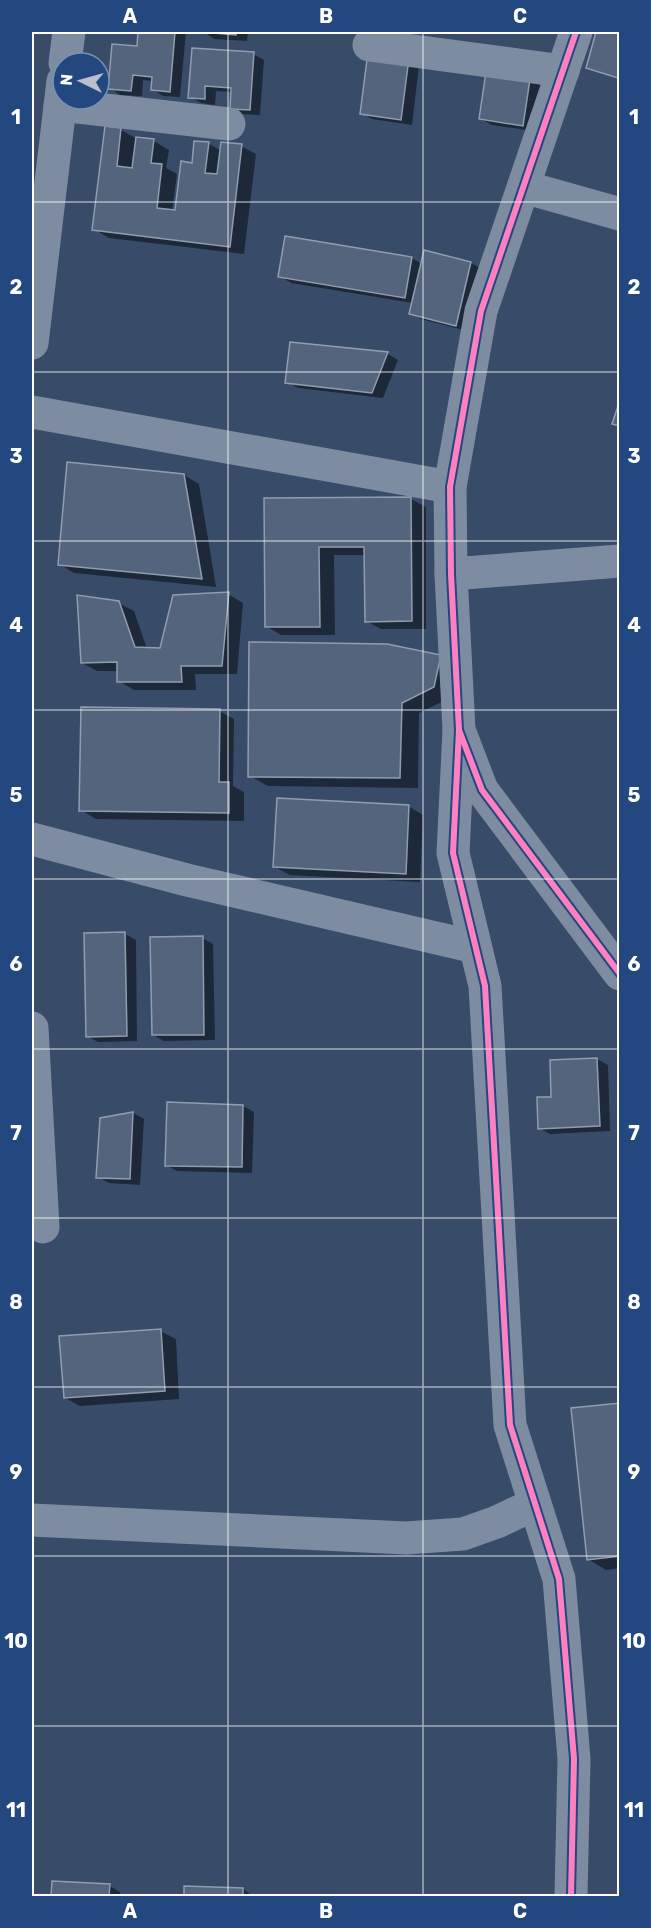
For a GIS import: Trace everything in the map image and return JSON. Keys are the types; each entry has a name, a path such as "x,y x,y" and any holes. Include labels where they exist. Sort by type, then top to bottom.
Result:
{"street":[{"path":"67,51 69,32"},
{"path":"571,1896 574,1759 559,1579 510,1425 485,986 453,853 459,730 451,574 450,487 481,311 576,32"},
{"path":"369,45 563,71"},
{"path":"111,102 229,124"},
{"path":"32,343 60,111"},
{"path":"524,187 620,214"},
{"path":"32,412 450,487"},
{"path":"451,574 620,561"},
{"path":"459,730 482,790 620,974"},
{"path":"32,839 187,880 475,947"},
{"path":"32,1028 43,1227"},
{"path":"32,1520 406,1538 463,1534 497,1522 535,1504"}],"building":[{"path":"138,32 175,32 170,92 151,90 152,77 133,75 131,91 111,89 112,44 137,46"},
{"path":"202,32 237,32 236,35"},
{"path":"596,32 620,32 618,78 586,68"},
{"path":"192,48 254,52 250,110 230,109 231,88 205,86 205,99 188,98"},
{"path":"368,52 409,58 401,120 360,114"},
{"path":"486,72 530,79 523,126 479,119"},
{"path":"105,126 121,128 117,166 132,168 136,137 154,139 151,163 162,164 157,208 175,210 181,161 192,163 194,141 209,142 205,173 217,174 221,142 242,144 230,247 92,230"},
{"path":"285,236 412,257 405,298 278,277"},
{"path":"424,250 471,262 456,326 409,314"},
{"path":"290,342 388,352 372,393 285,383"},
{"path":"620,400 620,426 612,424"},
{"path":"67,462 184,474 202,579 58,565"},
{"path":"411,497 412,621 365,622 364,547 319,547 320,627 265,627 264,498"},
{"path":"229,592 222,666 181,666 182,682 117,682 117,662 81,663 77,595 119,601 135,647 160,648 173,595"},
{"path":"249,642 387,644 441,655 434,687 402,703 400,778 248,777"},
{"path":"81,707 220,709 219,782 229,782 229,813 79,811"},
{"path":"277,798 409,805 406,874 273,867"},
{"path":"125,932 127,1036 86,1037 84,933"},
{"path":"203,936 204,1035 152,1035 150,937"},
{"path":"597,1058 600,1126 538,1129 537,1097 551,1097 550,1060"},
{"path":"167,1102 243,1105 242,1167 165,1166"},
{"path":"133,1112 130,1179 96,1178 100,1118"},
{"path":"161,1329 165,1391 64,1398 59,1336"},
{"path":"620,1403 620,1556 587,1560 571,1408"},
{"path":"52,1881 110,1884 109,1896 51,1896"},
{"path":"184,1886 243,1888 243,1896 184,1896"}],"cycle path":[{"path":"576,32 481,311 450,487 451,574 459,730 482,790 620,974"},
{"path":"459,730 453,853 485,986 510,1425 559,1579 574,1759 571,1896"}]}
